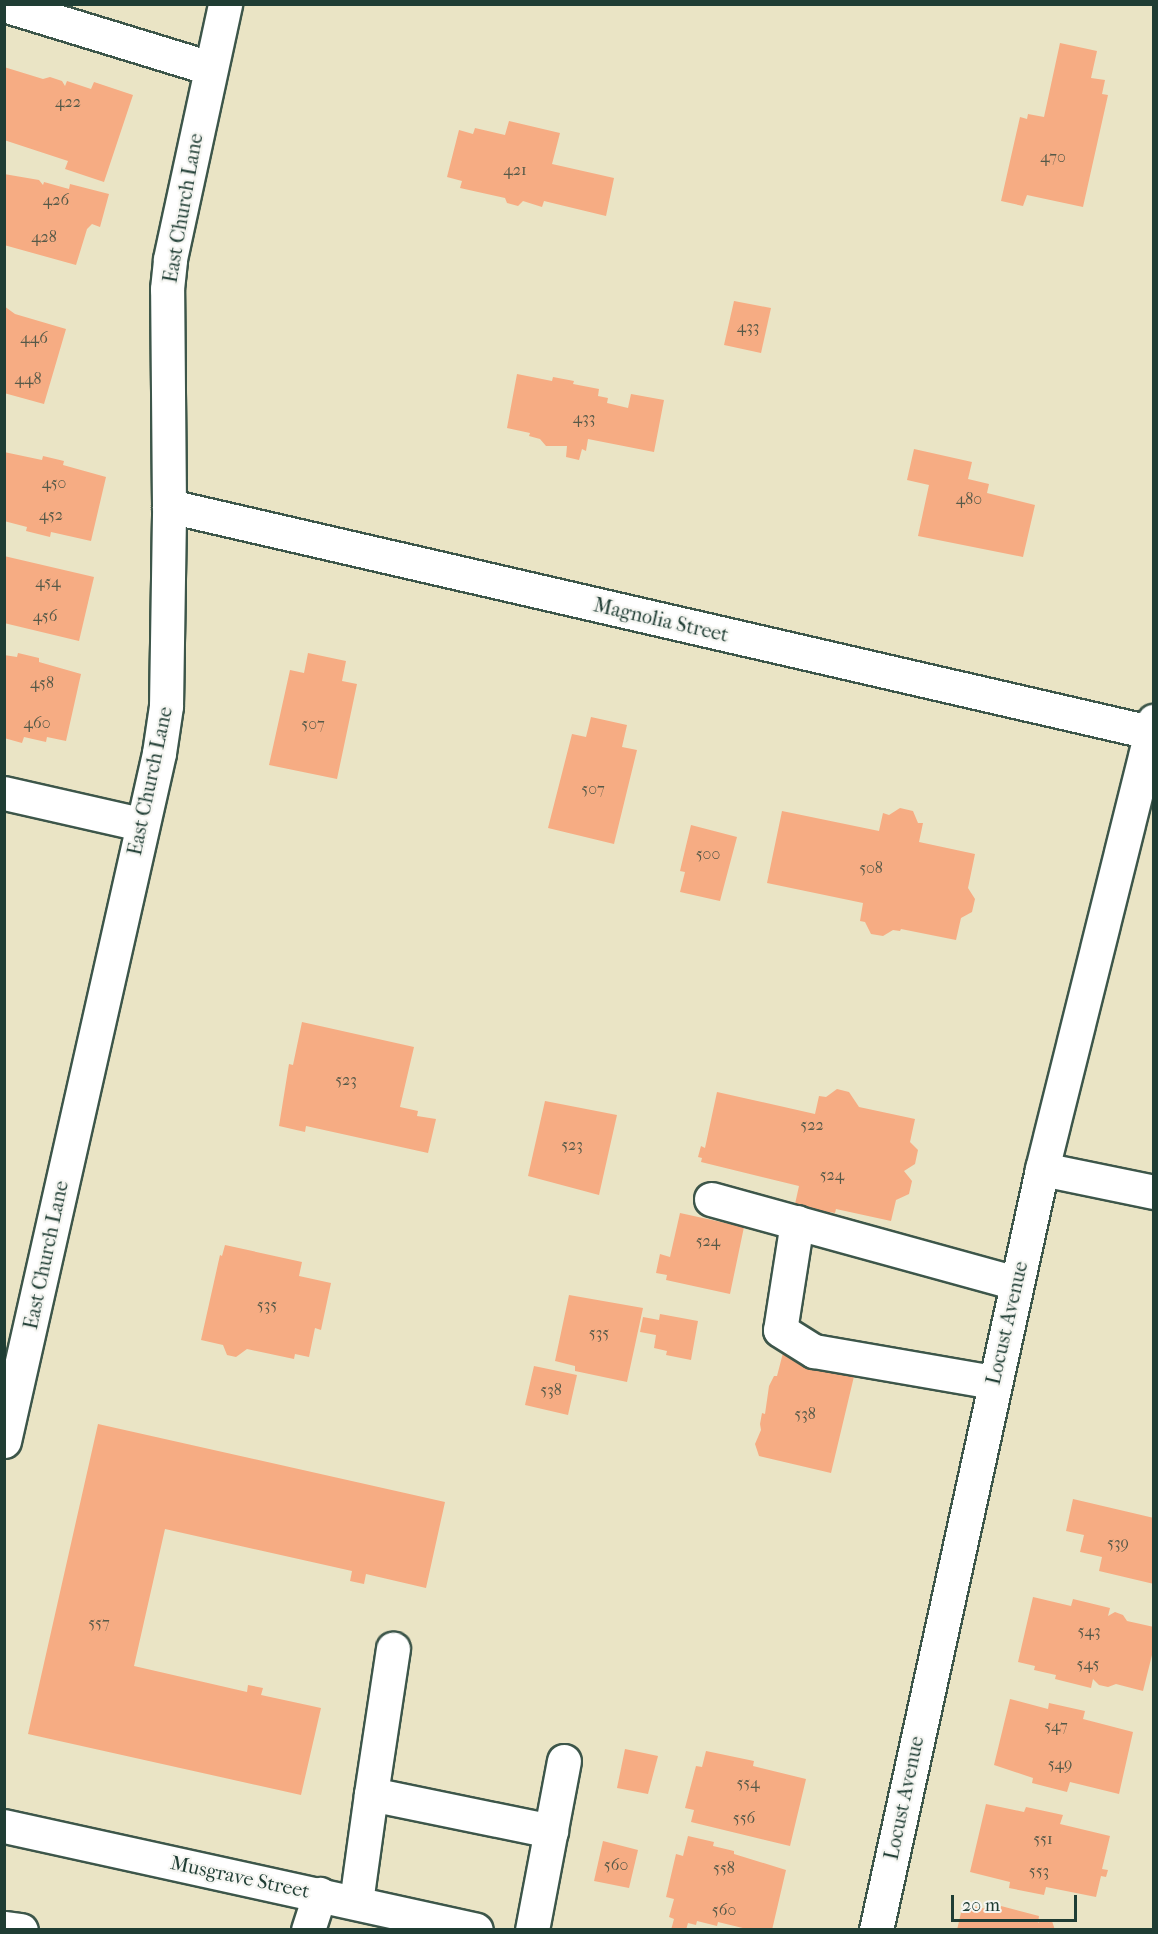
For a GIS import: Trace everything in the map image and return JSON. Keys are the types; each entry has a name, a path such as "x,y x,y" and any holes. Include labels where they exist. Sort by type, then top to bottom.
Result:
{"street":[{"name":"East Church Lane","path":"4,1441 141,824 159,753 166,706 169,507 167,290 170,260 225,4"},
{"path":"4,5 210,68"},
{"name":"Magnolia Street","path":"169,507 1153,729"},
{"name":"Locust Avenue","path":"876,1929 1042,1169 1153,729"},
{"path":"4,793 141,824"},
{"path":"1042,1169 1154,1192"},
{"path":"711,1199 1016,1283"},
{"path":"797,1222 780,1329 814,1351 994,1382"},
{"path":"356,1902 393,1649"},
{"path":"532,1929 564,1761"},
{"path":"372,1794 551,1831"},
{"name":"Musgrave Street","path":"4,1826 476,1929"},
{"path":"308,1929 320,1894"},
{"path":"4,1928 21,1929"}],"building":[{"path":"1060,43 1097,51 1091,78 1105,80 1102,94 1108,95 1083,207 1027,195 1023,206 1001,201 1020,117 1027,119 1028,114 1044,117"},
{"path":"4,67 43,79 50,77 62,81 65,86 67,81 91,89 94,82 133,95 104,182 65,169 68,161 4,140"},
{"path":"509,121 560,133 552,164 614,178 606,216 544,201 542,207 523,201 518,206 507,203 505,198 460,188 462,181 447,177 459,130 473,134 475,128 505,135"},
{"path":"4,174 39,180 43,185 44,182 69,189 70,184 109,194 100,227 92,224 87,229 76,265 4,245"},
{"path":"734,301 771,308 761,353 724,345"},
{"path":"4,306 15,314 66,329 44,404 4,393"},
{"path":"517,374 552,381 553,377 574,381 573,384 599,389 598,396 608,398 607,403 628,408 631,394 664,400 654,452 588,439 586,451 582,449 579,460 566,457 567,446 546,446 540,439 529,436 530,433 507,428"},
{"path":"914,449 972,462 968,479 989,484 987,493 1035,505 1023,557 918,536 929,485 907,480"},
{"path":"4,452 42,460 43,456 64,461 63,465 106,477 91,541 51,532 50,537 26,531 27,527 4,521"},
{"path":"4,556 94,577 79,641 4,623"},
{"path":"18,653 39,658 39,662 81,674 66,741 47,737 46,742 24,737 22,743 4,738 4,655 17,657"},
{"path":"308,653 346,661 342,681 357,684 337,779 269,765 290,670 304,673"},
{"path":"591,717 627,725 622,747 637,750 614,844 548,828 572,734 586,737"},
{"path":"900,808 913,811 918,823 923,823 919,842 975,854 968,888 975,899 972,912 961,918 956,940 901,929 900,931 893,930 883,936 871,934 865,922 860,921 863,903 767,883 782,811 879,831 883,813 889,815"},
{"path":"691,825 737,837 720,901 680,892 685,872 680,871"},
{"path":"302,1022 414,1047 400,1107 418,1111 417,1116 436,1119 428,1153 306,1126 305,1132 279,1126 289,1064 293,1065"},
{"path":"837,1089 849,1092 859,1107 915,1119 910,1142 918,1150 915,1164 904,1171 912,1181 909,1194 896,1200 891,1221 836,1209 835,1213 830,1212 820,1218 808,1215 801,1205 795,1204 799,1186 701,1162 702,1158 698,1157 701,1146 705,1148 717,1092 815,1114 819,1096 826,1097"},
{"path":"545,1101 617,1115 599,1195 528,1176"},
{"path":"680,1213 744,1227 730,1294 666,1280 667,1275 656,1273 660,1254 670,1257"},
{"path":"225,1245 302,1262 299,1276 331,1283 321,1330 315,1328 309,1357 295,1354 294,1359 247,1349 236,1357 227,1355 223,1345 201,1340 220,1255 222,1256"},
{"path":"569,1295 643,1308 627,1382 575,1371 575,1366 555,1361"},
{"path":"660,1314 698,1321 691,1360 666,1355 667,1351 654,1348 656,1335 640,1332 643,1317 659,1320"},
{"path":"783,1353 856,1368 831,1473 759,1456 755,1444 761,1430 762,1413 765,1414 769,1386 774,1376 777,1376"},
{"path":"534,1366 577,1375 568,1415 525,1405"},
{"path":"98,1424 445,1502 426,1588 366,1574 364,1584 350,1581 352,1571 165,1529 134,1666 247,1692 248,1685 263,1688 261,1695 321,1708 301,1795 28,1734"},
{"path":"1073,1499 1154,1518 1154,1584 1099,1571 1102,1557 1080,1552 1084,1535 1066,1531"},
{"path":"1033,1597 1071,1606 1073,1599 1110,1608 1108,1616 1115,1612 1123,1615 1127,1621 1154,1627 1154,1647 1143,1691 1116,1684 1108,1687 1099,1685 1093,1679 1091,1688 1055,1679 1056,1675 1034,1670 1035,1666 1018,1662"},
{"path":"1010,1699 1048,1709 1049,1703 1085,1711 1083,1719 1133,1732 1119,1794 1070,1782 1067,1792 1032,1783 1033,1778 994,1765"},
{"path":"625,1749 658,1756 648,1794 617,1788"},
{"path":"706,1751 754,1761 753,1766 806,1779 790,1846 691,1822 694,1810 685,1808 696,1766 702,1767"},
{"path":"986,1804 1024,1812 1026,1807 1063,1815 1060,1824 1110,1836 1102,1869 1108,1870 1106,1877 1101,1876 1096,1897 1046,1887 1044,1895 1009,1888 1010,1882 970,1872"},
{"path":"688,1836 714,1842 713,1846 734,1851 734,1854 786,1870 772,1930 751,1930 718,1922 717,1926 697,1921 696,1925 688,1923 686,1930 671,1930 674,1919 669,1917 674,1899 666,1897 676,1854 683,1856"},
{"path":"603,1841 638,1850 629,1888 594,1881"},
{"path":"963,1904 1000,1912 1001,1906 1039,1916 1038,1923 1042,1919 1052,1921 1055,1930 957,1930"}]}
